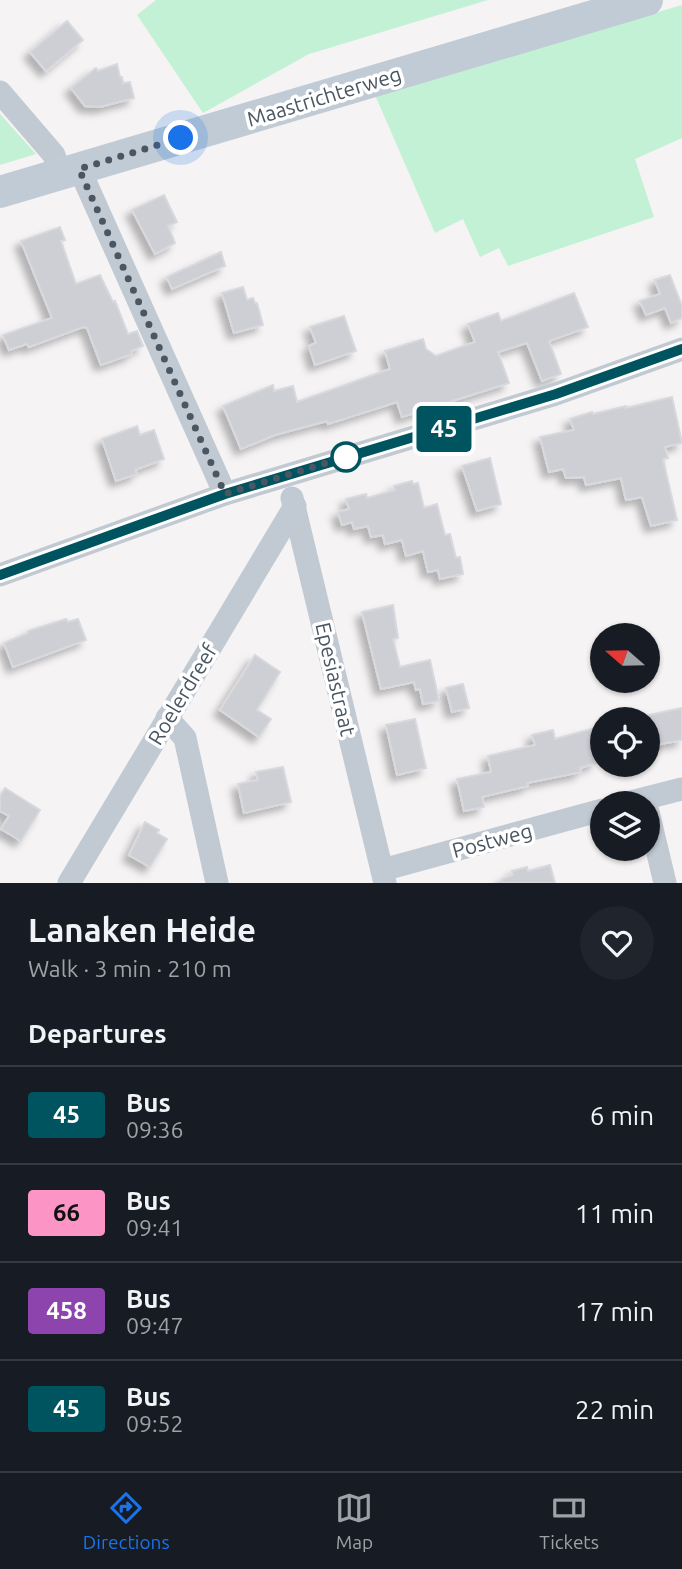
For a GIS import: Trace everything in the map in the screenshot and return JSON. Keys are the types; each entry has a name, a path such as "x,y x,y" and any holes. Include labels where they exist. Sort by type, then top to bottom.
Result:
{"main road":[{"name":"Maastrichterweg","path":"0,192 647,0"}],"street":[{"path":"0,92 70,171 225,494"},
{"path":"0,575 225,494 556,394 682,349"},
{"name":"Epesiastraat","path":"285,475 295,506 383,877"},
{"name":"Roelerdreef","path":"69,883 295,506"},
{"path":"167,718 185,738 217,883"},
{"path":"660,797 682,789"},
{"name":"Postweg","path":"383,877 590,814"},
{"path":"658,861 665,883"}],"green space":[{"path":"156,0 488,0 309,54 203,113 137,15"},
{"path":"682,5 682,138 635,159 654,217 508,266 499,248 480,257 463,219 435,233 375,95"},
{"path":"0,114 36,154 0,165"}],"building":[{"path":"67,21 83,40 46,71 30,52"},
{"path":"117,64 123,83 130,82 134,98 100,107 85,106 71,88 96,68 98,71"},
{"path":"164,195 177,222 168,226 175,243 155,254 132,210"},
{"path":"60,227 65,240 61,241 76,284 100,275 113,302 115,301 128,334 137,331 143,346 131,351 132,354 101,365 87,328 83,327 29,347 27,344 9,350 3,335 52,318 21,241"},
{"path":"221,252 225,266 172,289 167,277"},
{"path":"670,275 682,306 682,318 671,323 665,308 646,315 640,301 660,294 655,280"},
{"path":"243,287 247,300 253,298 257,303 263,325 234,333 222,293"},
{"path":"574,293 588,327 549,341 561,374 542,381 527,343 498,352 509,383 402,417 397,402 328,424 327,421 275,435 241,449 223,406 273,385 274,391 293,386 297,402 390,369 385,351 423,339 426,349 436,356 475,342 468,324 498,313 501,321"},
{"path":"344,316 356,351 315,365 309,346 316,343 310,327"},
{"path":"672,397 682,443 665,447 668,458 663,459 677,520 651,526 642,497 626,500 621,478 586,485 584,477 566,478 563,469 549,472 540,437 574,430 570,419 592,412 593,414 626,408"},
{"path":"137,426 140,435 154,430 164,459 135,470 137,474 116,481 102,439"},
{"path":"490,458 501,504 477,511 462,466"},
{"path":"412,481 413,484 418,483 424,508 437,504 445,535 450,534 456,558 460,557 463,574 440,579 438,570 428,572 423,551 406,556 402,540 385,544 383,535 371,537 368,526 354,529 352,522 342,525 338,512 349,509 346,499 366,494 367,498 395,490 394,486"},
{"path":"393,605 398,638 393,639 400,667 430,660 439,701 423,704 420,689 416,690 414,682 381,689 362,612"},
{"path":"66,619 68,622 78,619 86,640 13,667 4,643 28,631"},
{"path":"255,655 280,672 257,710 271,719 259,737 220,710"},
{"path":"463,684 469,708 452,712 446,688"},
{"path":"682,708 682,740 660,744 660,713"},
{"path":"415,719 426,768 397,775 386,725"},
{"path":"590,729 590,765 580,768 581,772 527,783 528,786 482,797 484,807 464,811 457,779 491,772 488,756 535,745 532,735 553,730 555,739"},
{"path":"283,767 291,802 244,813 238,784 258,780 256,772"},
{"path":"5,788 40,810 21,841 1,829 9,816 0,811 0,796"},
{"path":"145,822 159,830 157,833 167,839 150,867 129,855"},
{"path":"550,865 555,883 502,883 502,879 513,875 512,871 527,867 528,871"}],"bus line":[{"name":"45","path":"0,575 225,494 556,394 682,349"}],"route":[{"path":"181,138 79,169 225,494 346,457"}]}
